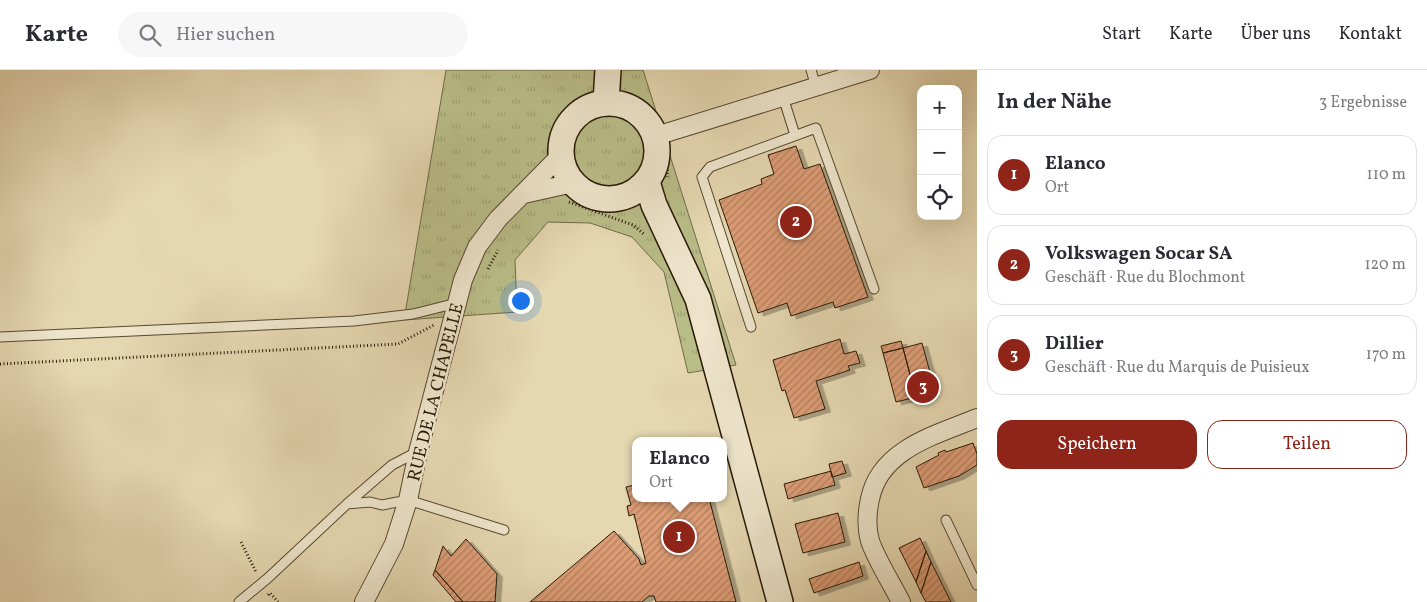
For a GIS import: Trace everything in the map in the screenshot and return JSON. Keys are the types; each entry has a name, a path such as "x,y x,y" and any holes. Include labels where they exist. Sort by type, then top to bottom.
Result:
{"main road":[{"path":"606,102 608,70"},
{"path":"676,249 641,215 611,200 590,195 573,183 565,170 561,155 562,140 568,125 578,114 591,105 606,102 622,103 637,110 649,122 657,144 657,180 654,205 676,249 698,299 780,602"},
{"path":"611,200 631,195 657,180"}],"street":[{"path":"657,144 783,97 870,70"},
{"name":"RUE DE LA CHAPELLE","path":"364,602 394,544 408,500 418,452 463,280 478,247 498,218 561,155"},
{"path":"524,194 573,183"},
{"path":"901,602 870,541 867,514 872,489 884,468 908,447 977,418"}],"lane":[{"path":"810,70 816,87"},
{"path":"783,97 795,135"},
{"path":"751,328 702,177 710,166 816,128 874,289"},
{"path":"0,338 354,321 413,314 457,302"},
{"path":"239,602 262,584 347,504 392,465 418,452"},
{"path":"347,504 370,502 382,505 408,500 504,530"},
{"path":"946,520 977,585"}],"path":[{"path":"657,144 668,162 657,180"},
{"path":"241,542 246,548 262,584 278,602"},
{"path":"265,598 270,593"}],"green space":[{"path":"446,70 643,70 736,365 688,373 664,272 632,237 590,223 548,222 515,260 517,312 404,320"}],"building":[{"path":"796,146 804,169 820,164 868,297 835,308 833,302 791,316 787,303 758,313 719,200 762,184 761,179 774,174 768,155"},
{"path":"840,339 844,354 856,351 860,363 848,366 850,370 816,381 825,409 794,418 785,390 782,391 773,360"},
{"path":"901,341 903,348 883,353 881,346"},
{"path":"922,343 934,387 932,393 916,397 903,348"},
{"path":"903,348 916,397 896,402 883,353"},
{"path":"973,443 977,454 977,465 959,476 924,488 916,467 945,450 946,452"},
{"path":"842,461 846,473 832,477 829,464"},
{"path":"831,471 835,485 788,499 784,484"},
{"path":"632,486 632,502 710,502 736,602 656,602 654,596 649,596 642,602 530,602 614,531 639,559 641,565 646,563 634,514 629,516 627,506 631,505 626,487"},
{"path":"838,513 845,542 803,553 795,524"},
{"path":"920,538 926,551 916,582 899,548"},
{"path":"466,539 497,574 495,602 463,602 435,570 443,546 451,556"},
{"path":"926,551 931,562 921,593 916,582"},
{"path":"859,562 863,576 814,593 809,579"},
{"path":"931,562 951,602 926,602 921,593"},
{"path":"435,570 463,602 456,602 433,575"}],"place":[{"name":"Volkswagen Socar SA","path":"796,222"},
{"name":"Dillier","path":"923,387"},
{"name":"Elanco","path":"679,537"}]}
